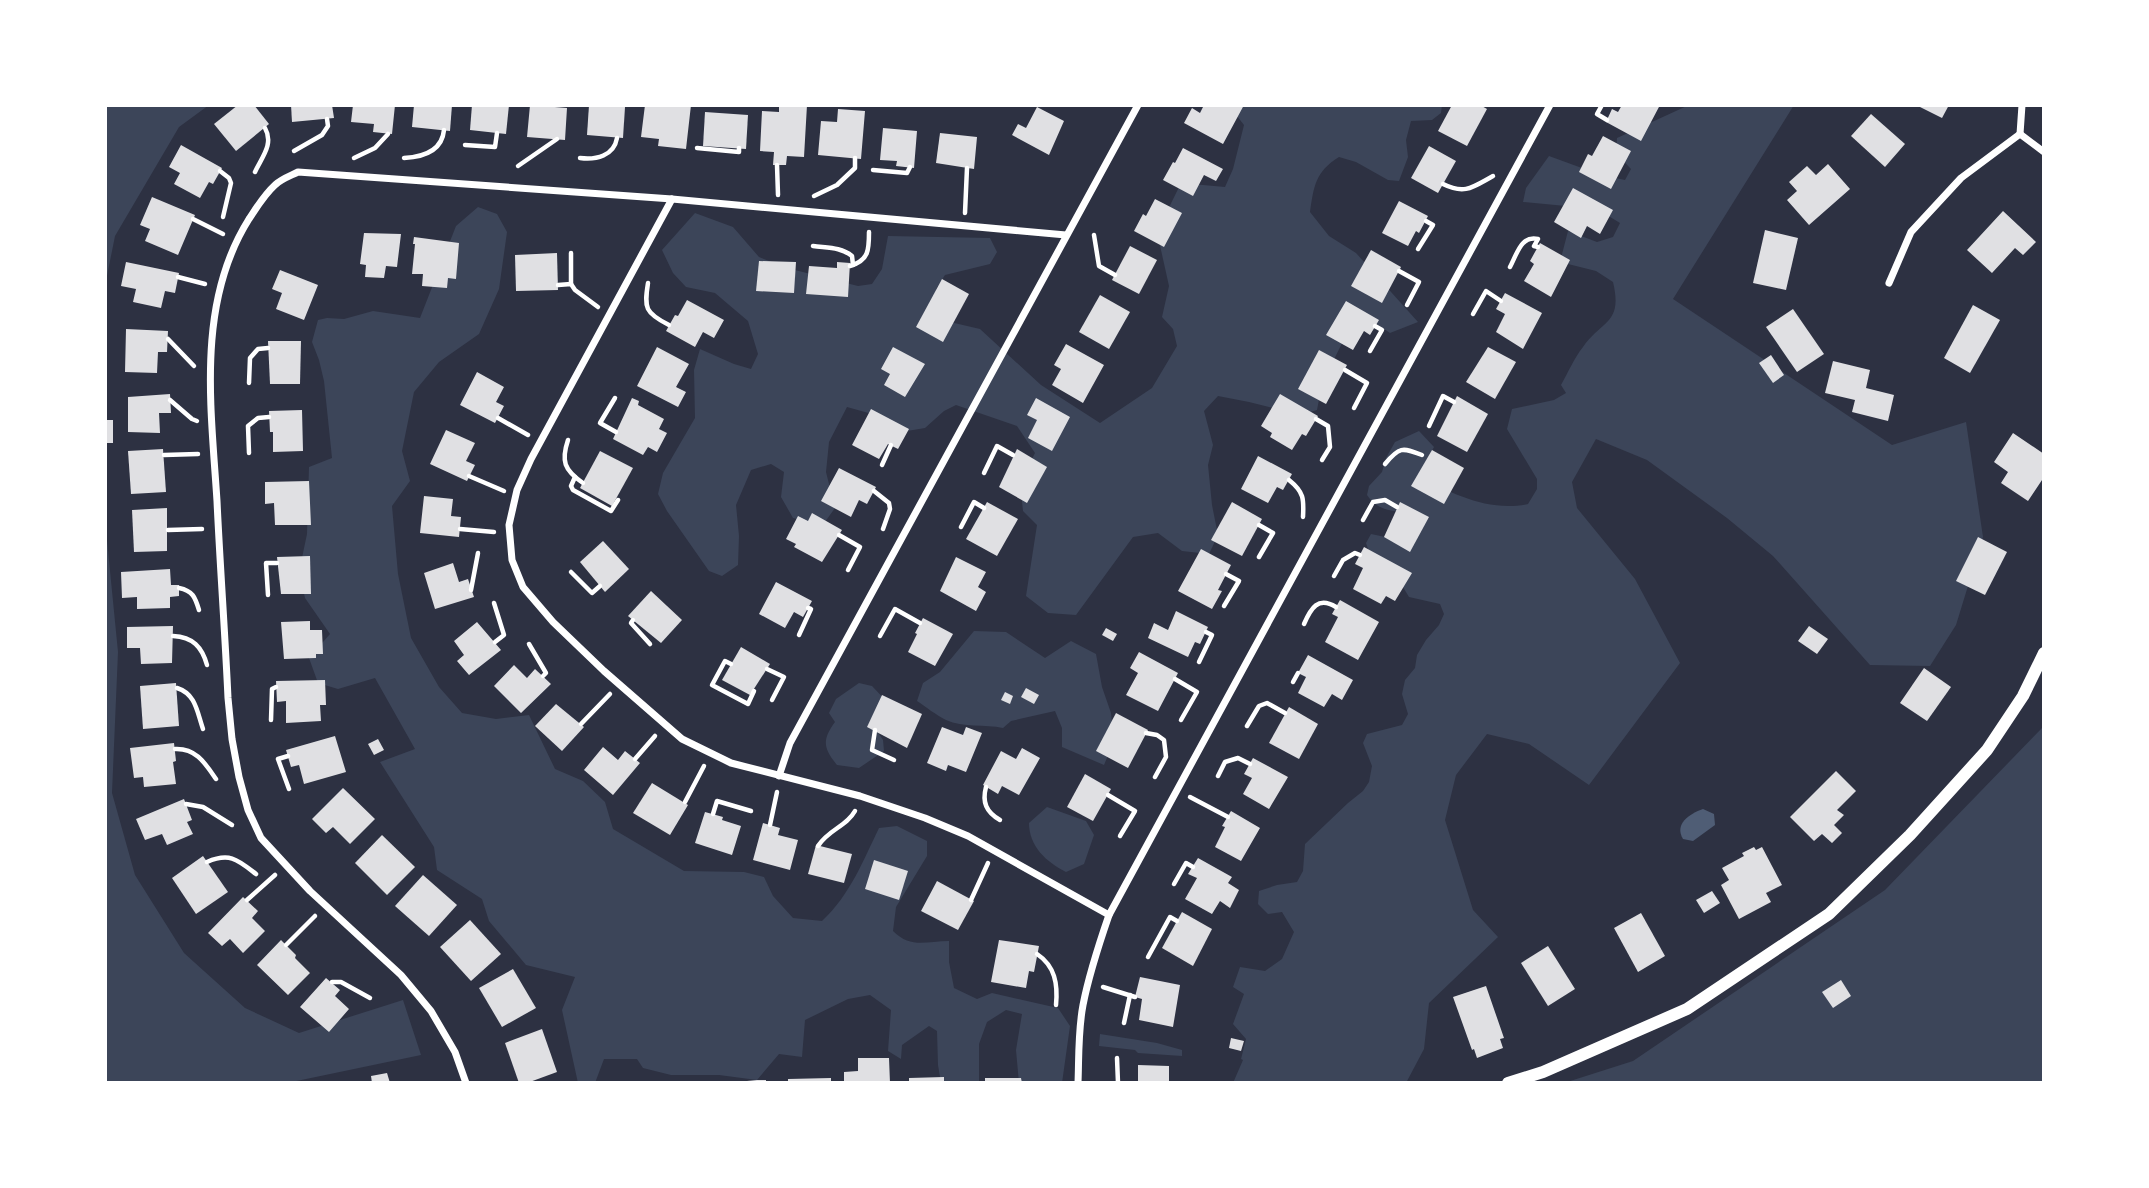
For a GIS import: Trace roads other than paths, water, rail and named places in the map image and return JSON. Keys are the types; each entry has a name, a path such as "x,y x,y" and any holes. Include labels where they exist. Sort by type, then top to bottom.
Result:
{"street":[{"path":"779,776 790,743 1138,105"},
{"path":"1078,1083 1078,1048 1083,1005 1096,951 1109,915 1550,105"},
{"path":"1889,282 1911,232 1961,178 2020,134 2022,105"},
{"path":"2020,134 2044,152"},
{"path":"466,1083 455,1052 431,1011 401,975 326,906 261,838 248,810 238,772 228,698 210,385 213,331 220,288 228,260 261,201 276,184 298,172 672,199 1066,235"},
{"path":"672,199 517,490 509,534 512,560 523,587 553,622 685,741 731,763 860,796 925,818 968,836 1109,915"},
{"path":"1508,1083 1543,1072 1687,1009 1829,914 1910,835 1987,750 2023,696 2044,653"}]}
